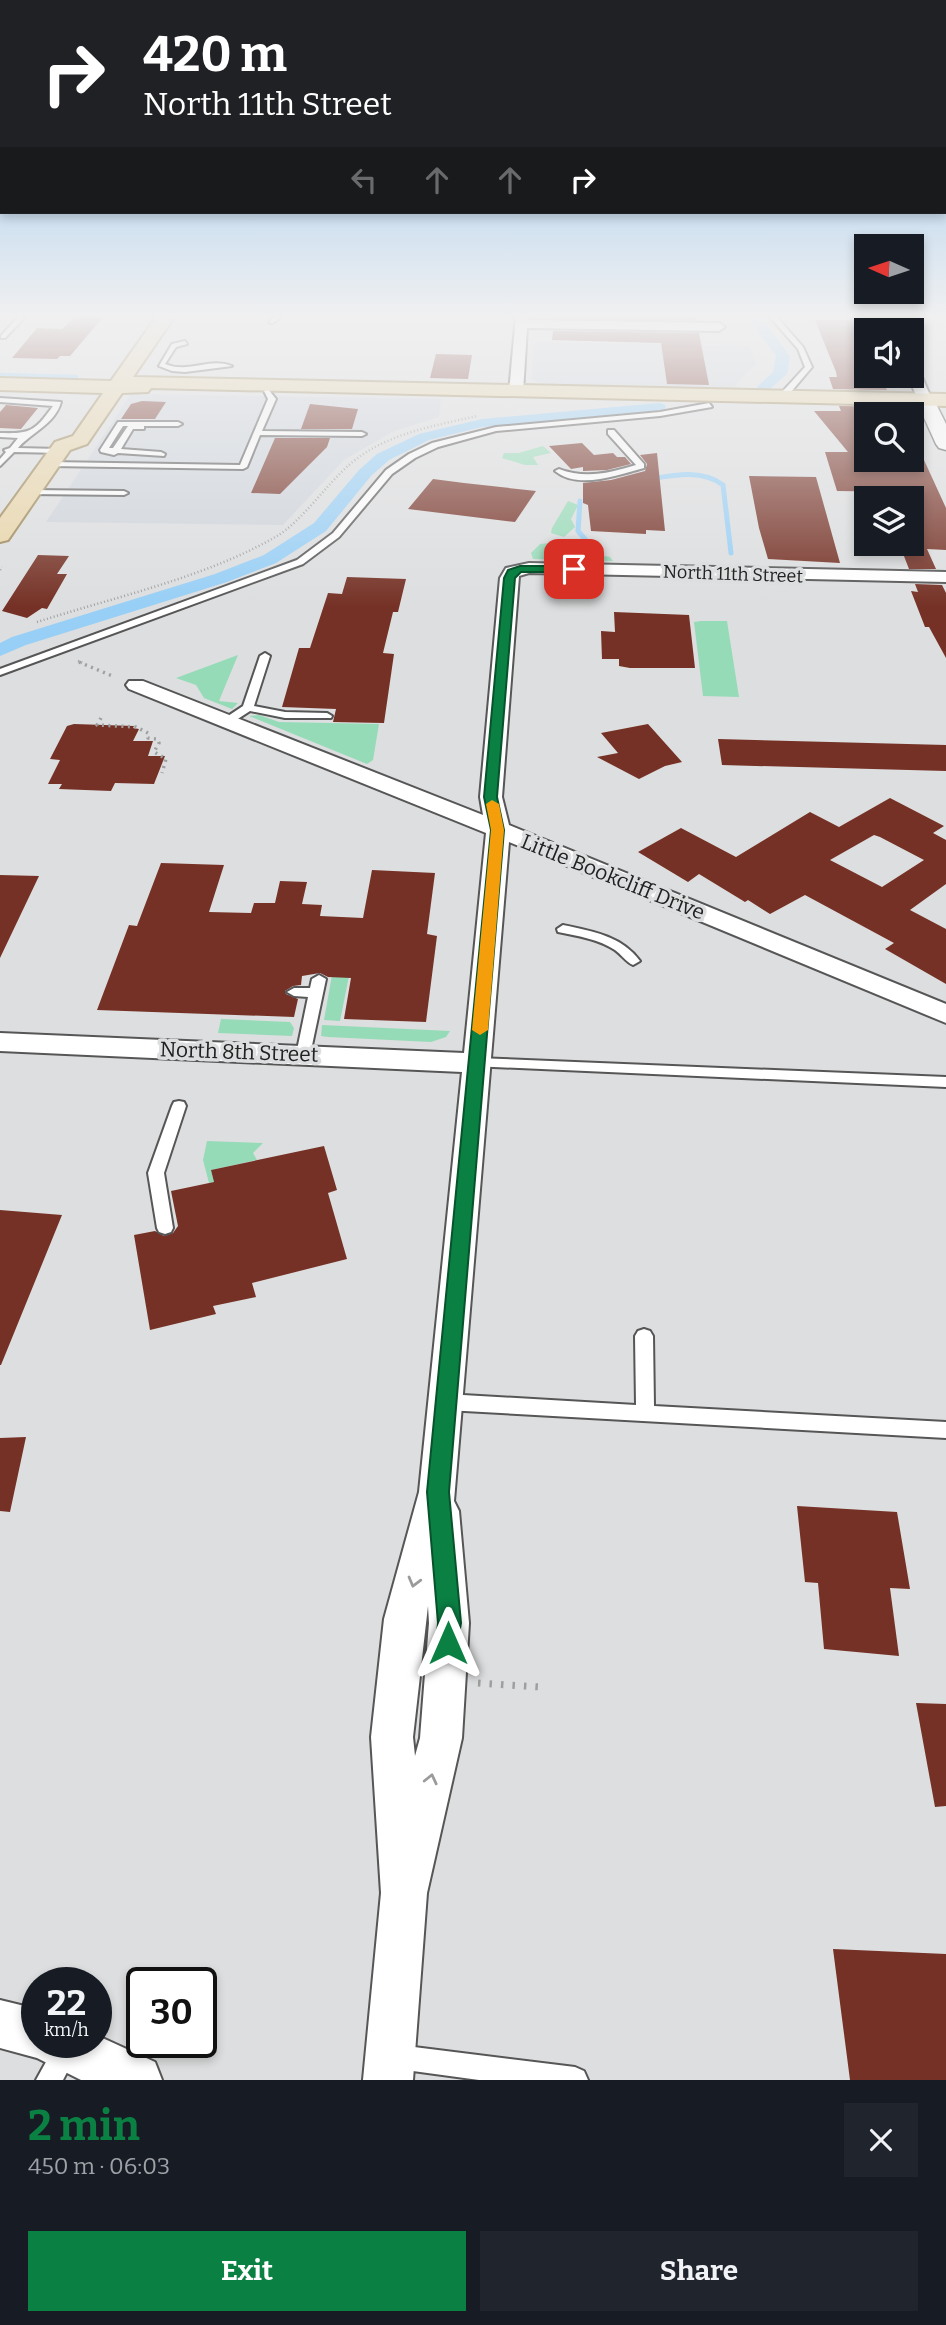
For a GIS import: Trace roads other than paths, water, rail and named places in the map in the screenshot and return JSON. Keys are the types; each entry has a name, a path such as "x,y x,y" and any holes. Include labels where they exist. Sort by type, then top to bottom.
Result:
{"main road":[{"path":"57,454 54,441 74,413"},
{"path":"0,535 57,454 80,440 98,413"}],"street":[{"path":"931,413 946,444"},
{"name":"North 11th Street","path":"498,830 491,797 509,578 512,572 520,569 946,577"},
{"name":"Little Bookcliff Drive","path":"136,685 946,1014"},
{"path":"389,2068 404,1893 441,1738 449,1623 438,1492 498,830"},
{"name":"North 8th Street","path":"0,1042 477,1063"},
{"path":"0,2024 21,2035"},
{"path":"73,2058 137,2080"}],"lane":[{"path":"1,463 24,436 42,426 51,413"},
{"path":"0,450 243,467 266,413"},
{"path":"0,672 300,562 336,535 390,472 412,456 435,445 496,429 665,413"},
{"path":"118,453 131,427 140,430 177,426 118,425 104,447 104,450 118,453 161,454"},
{"path":"257,432 362,434"},
{"path":"559,471 578,479 641,466 611,432"},
{"path":"0,435 24,436"},
{"path":"118,453 133,444"},
{"path":"31,492 124,493"},
{"path":"226,722 248,708 265,656"},
{"path":"248,708 285,715 327,716"},
{"path":"563,929 585,933 625,950 633,961"},
{"path":"294,992 318,986 303,1055"},
{"path":"477,1063 946,1082"},
{"path":"165,1228 156,1173 179,1106"},
{"path":"644,1336 645,1413"},
{"path":"446,1402 946,1430"},
{"path":"389,2068 563,2079"}],"waterway":[{"path":"0,650 19,641 221,578 270,559 320,527 365,473 383,457 424,437 482,423 577,413"},
{"path":"650,479 697,475 723,485 731,553"},
{"path":"580,501 578,531 585,539"}]}
